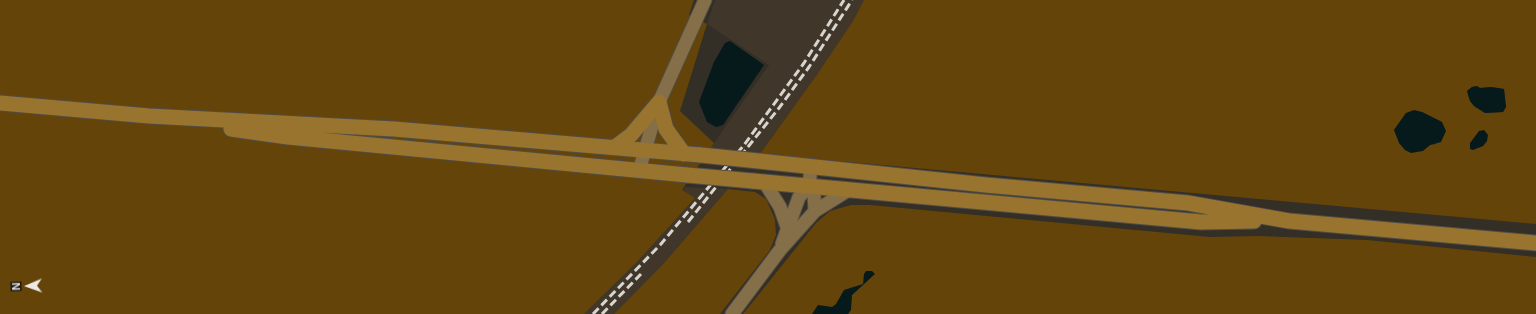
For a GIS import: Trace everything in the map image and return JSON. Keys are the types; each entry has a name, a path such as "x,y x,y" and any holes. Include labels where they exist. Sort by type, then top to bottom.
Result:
{"main road":[{"path":"639,170 659,102 705,0"},
{"path":"615,147 631,135 659,102"},
{"path":"659,102 666,129 684,154"},
{"path":"0,103 149,116 387,129 615,147 1188,203 1290,221 1536,243"},
{"path":"149,116 288,137 809,186 847,191 1201,222 1290,221"},
{"path":"811,167 809,186 814,195 815,211"},
{"path":"759,182 780,206 787,227"},
{"path":"780,250 799,197 809,186"},
{"path":"732,314 780,250 815,211 847,191"}],"shaded area":[{"path":"0,0 694,0 689,15 707,24 680,111 714,143 682,190 695,198 638,261 584,314 0,314"},
{"path":"715,0 864,0 853,21 818,73 760,154 709,150 769,65 707,24"},
{"path":"864,0 1536,0 1536,224 760,154 853,21","holes":["1477,86 1480,88 1491,87 1504,89 1506,107 1503,112 1485,113 1474,106 1470,101 1467,91 1472,87","1422,112 1442,122 1436,144 1430,145 1422,151 1394,130 1406,113","1477,136 1487,141 1483,146 1477,148 1474,139"]},
{"path":"730,41 764,65 723,125 716,127 707,122 699,102 714,62 725,43"},
{"path":"1477,86 1480,88 1491,87 1504,89 1506,107 1503,112 1485,113 1474,106 1470,101 1467,91 1472,87"},
{"path":"1414,110 1422,112 1442,122 1446,131 1441,142 1430,145 1423,151 1411,153 1405,150 1399,143 1394,130 1406,113"},
{"path":"1484,130 1488,135 1487,141 1483,146 1473,150 1470,149 1470,143 1479,131"},
{"path":"685,187 728,189 665,262 614,314 584,314 638,261 695,198 682,191"},
{"path":"728,189 755,192 766,199 775,219 776,235 770,250 720,314 614,314 665,262"},
{"path":"851,205 870,205 1210,237 1258,236 1367,240 1536,257 1536,314 743,314 816,223 830,211"},
{"path":"866,271 872,271 875,274 852,295 851,310 848,314 812,314 818,305 832,307 836,304 844,290 863,284 864,274"}],"railway":[{"path":"593,314 661,244 744,145 804,63 844,0"},
{"path":"688,222 779,108 809,67 852,0"},
{"path":"602,314 641,274"}]}
